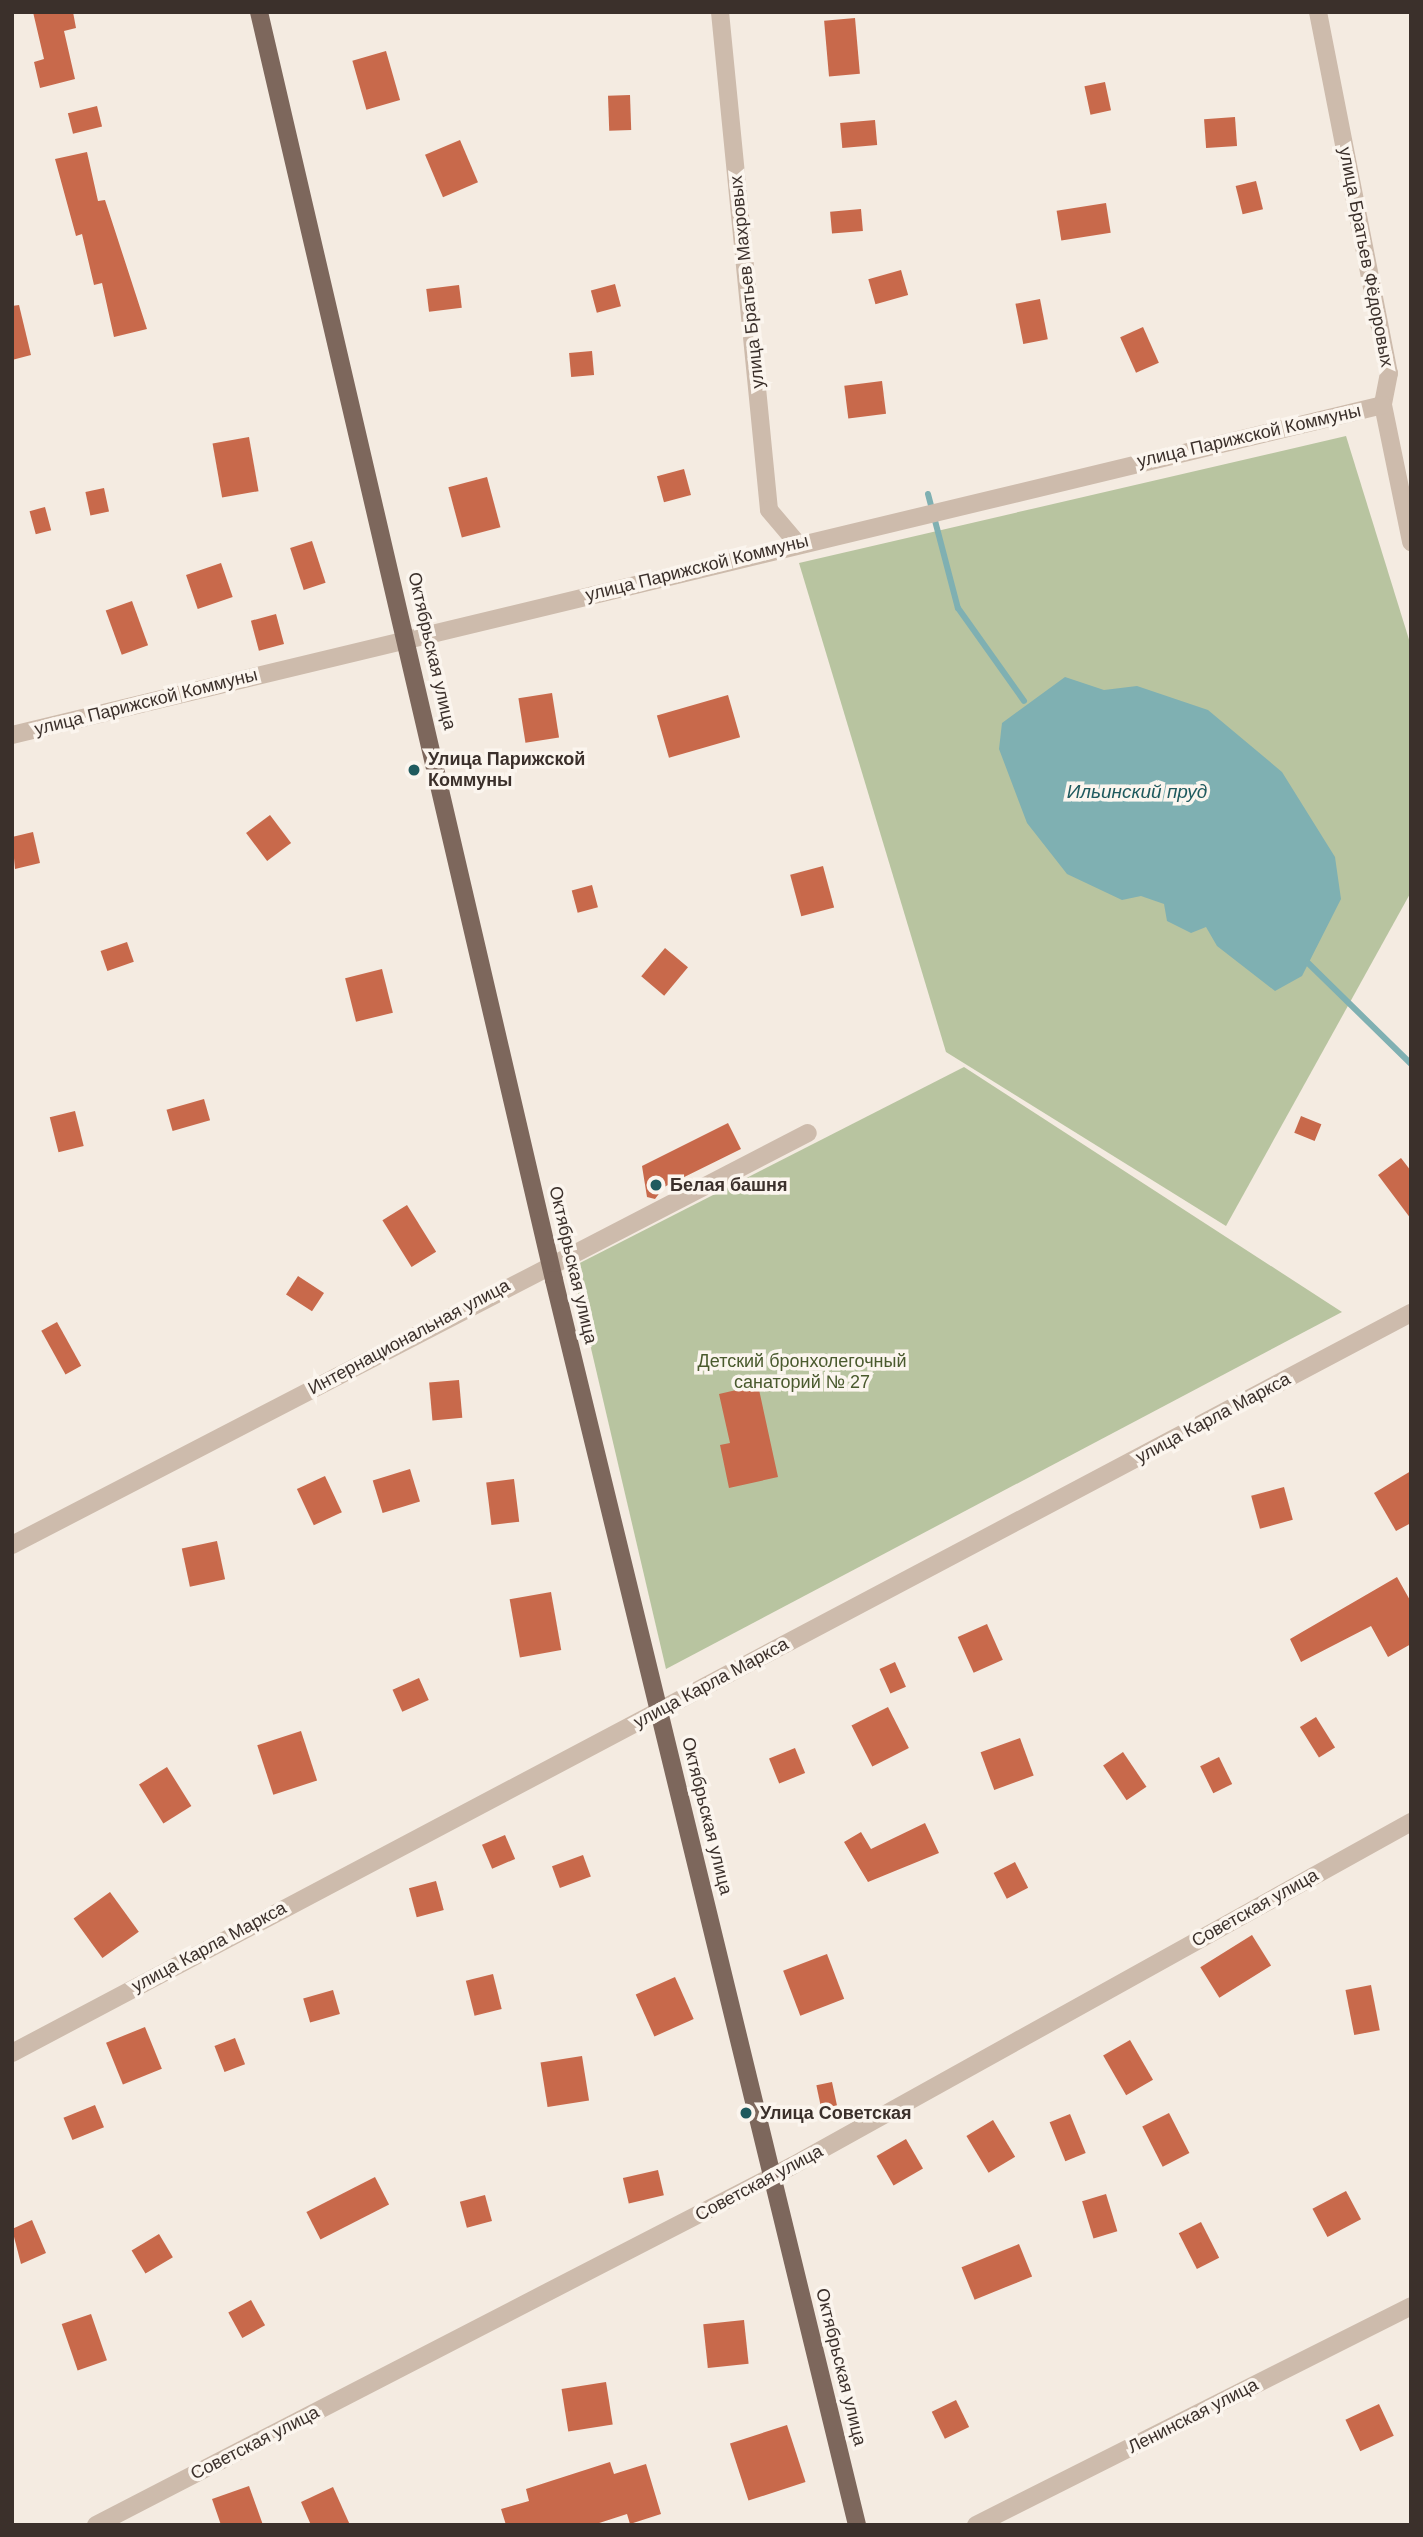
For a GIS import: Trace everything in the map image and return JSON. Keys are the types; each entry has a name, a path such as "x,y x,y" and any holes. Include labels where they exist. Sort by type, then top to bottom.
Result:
{"main road":[{"name":"Октябрьская улица","path":"259,12 408,638 551,1263 857,2525"}],"street":[{"name":"улица Братьев Махровых","path":"720,12 769,510 797,543"},
{"name":"улица Братьев Фёдоровых","path":"1318,12 1390,373 1383,405 1411,542"},
{"name":"улица Парижской Коммуны","path":"12,735 797,543 1383,405"},
{"name":"Интернациональная улица","path":"12,1545 551,1263 808,1133"},
{"name":"улица Карла Маркса","path":"12,2053 1411,1313"},
{"name":"Советская улица","path":"96,2525 773,2176 1411,1822"},
{"name":"Ленинская улица","path":"976,2525 1411,2306"}],"green space":[{"path":"1346,436 1411,646 1411,892 1226,1226 946,1052 799,563"},
{"name":"Детский бронхолегочный санаторий № 27","path":"964,1067 1342,1312 666,1669 572,1267"}],"water":[{"name":"Ильинский пруд","path":"1065,677 1104,690 1137,686 1208,710 1282,772 1335,857 1341,899 1302,976 1275,991 1217,946 1206,927 1191,933 1167,921 1164,904 1141,896 1122,900 1067,874 1027,823 999,749 1002,723"}],"building":[{"path":"33,12 73,12 76,28 64,31 75,79 40,88 34,62 44,59"},
{"path":"855,18 860,74 829,76 824,21"},
{"path":"386,51 400,100 366,110 352,61"},
{"path":"1105,82 1111,110 1090,115 1084,86"},
{"path":"630,95 631,130 609,131 608,96"},
{"path":"97,106 102,126 73,134 68,113"},
{"path":"1235,117 1237,146 1206,148 1204,119"},
{"path":"875,120 877,145 842,148 840,123"},
{"path":"460,140 478,182 443,197 425,155"},
{"path":"87,152 98,201 105,200 147,329 114,337 102,283 94,285 82,234 76,236 55,159"},
{"path":"1256,181 1263,209 1243,214 1236,186"},
{"path":"1106,203 1111,233 1061,240 1057,211"},
{"path":"861,209 863,231 832,234 830,212"},
{"path":"901,270 908,295 875,304 868,279"},
{"path":"615,284 621,306 597,313 591,290"},
{"path":"459,285 462,308 429,312 426,289"},
{"path":"1040,299 1048,339 1023,344 1015,304"},
{"path":"19,305 31,355 12,360 12,306"},
{"path":"1143,327 1159,363 1136,373 1120,337"},
{"path":"592,351 594,375 571,377 569,353"},
{"path":"882,381 886,414 848,418 844,386"},
{"path":"249,437 259,491 222,498 213,443"},
{"path":"684,469 691,495 664,502 657,476"},
{"path":"487,477 500,527 462,538 448,487"},
{"path":"104,488 109,511 90,515 85,492"},
{"path":"45,507 51,530 36,534 30,511"},
{"path":"312,541 326,583 304,590 290,548"},
{"path":"221,563 233,597 198,609 186,575"},
{"path":"132,601 148,645 122,655 106,611"},
{"path":"276,614 284,644 259,651 251,621"},
{"path":"552,693 559,737 525,743 518,698"},
{"path":"728,695 740,737 669,758 657,715"},
{"path":"270,815 291,843 267,861 246,833"},
{"path":"33,832 40,863 15,869 12,837"},
{"path":"823,866 834,908 801,916 790,875"},
{"path":"592,885 598,907 578,913 572,890"},
{"path":"127,942 134,962 107,971 101,951"},
{"path":"665,948 688,967 664,996 641,976"},
{"path":"382,969 393,1013 356,1022 345,978"},
{"path":"204,1099 210,1120 173,1131 167,1110"},
{"path":"75,1111 84,1146 58,1152 50,1117"},
{"path":"1301,1116 1321,1124 1315,1141 1294,1133"},
{"path":"728,1123 741,1149 664,1187 655,1199 647,1197 642,1166"},
{"path":"1401,1158 1411,1171 1411,1219 1378,1175"},
{"path":"407,1205 436,1252 412,1267 382,1220"},
{"path":"298,1276 324,1293 312,1311 286,1294"},
{"path":"57,1322 81,1366 65,1374 41,1331"},
{"path":"459,1380 462,1418 432,1420 429,1383"},
{"path":"758,1385 778,1477 729,1488 720,1445 730,1443 719,1394"},
{"path":"410,1469 420,1502 383,1513 373,1480"},
{"path":"1411,1471 1411,1523 1396,1531 1374,1493"},
{"path":"325,1476 342,1512 314,1525 297,1489"},
{"path":"514,1479 519,1522 491,1525 486,1482"},
{"path":"1284,1487 1293,1520 1260,1529 1251,1496"},
{"path":"217,1541 225,1579 190,1587 182,1548"},
{"path":"1397,1577 1411,1602 1411,1644 1388,1657 1371,1626 1301,1662 1290,1639"},
{"path":"551,1592 561,1650 520,1657 510,1599"},
{"path":"987,1624 1003,1660 974,1673 958,1637"},
{"path":"895,1662 906,1687 890,1694 879,1669"},
{"path":"419,1678 429,1700 402,1712 393,1690"},
{"path":"888,1707 909,1748 872,1767 851,1726"},
{"path":"1316,1717 1335,1748 1319,1758 1300,1727"},
{"path":"301,1731 317,1780 273,1795 257,1745"},
{"path":"1020,1738 1034,1776 994,1790 981,1752"},
{"path":"795,1748 805,1773 779,1784 769,1758"},
{"path":"1123,1752 1146,1787 1127,1800 1103,1765"},
{"path":"1219,1757 1232,1784 1213,1793 1200,1766"},
{"path":"167,1767 191,1806 163,1823 139,1784"},
{"path":"925,1823 939,1853 868,1882 844,1842 861,1832 871,1849"},
{"path":"505,1835 515,1859 492,1869 482,1845"},
{"path":"583,1855 591,1877 560,1888 552,1866"},
{"path":"1015,1862 1028,1888 1007,1899 994,1873"},
{"path":"436,1881 444,1910 417,1917 409,1888"},
{"path":"110,1892 139,1932 102,1958 74,1918"},
{"path":"1252,1935 1271,1966 1219,1998 1200,1967"},
{"path":"827,1954 844,1999 800,2016 783,1971"},
{"path":"493,1974 502,2009 475,2016 466,1981"},
{"path":"675,1977 694,2019 654,2037 636,1994"},
{"path":"1371,1985 1380,2030 1354,2035 1345,1990"},
{"path":"333,1990 340,2014 310,2023 303,1999"},
{"path":"145,2027 162,2069 123,2084 106,2043"},
{"path":"235,2038 245,2064 224,2072 214,2046"},
{"path":"1130,2040 1153,2080 1126,2095 1103,2056"},
{"path":"582,2056 589,2100 548,2107 541,2063"},
{"path":"832,2082 837,2105 821,2109 816,2085"},
{"path":"95,2105 104,2127 72,2140 63,2118"},
{"path":"1169,2113 1189,2153 1163,2167 1142,2127"},
{"path":"1070,2114 1086,2153 1065,2161 1050,2122"},
{"path":"993,2120 1015,2157 989,2173 966,2136"},
{"path":"906,2139 923,2168 894,2185 877,2156"},
{"path":"658,2170 664,2195 629,2203 623,2178"},
{"path":"375,2177 389,2205 320,2240 306,2212"},
{"path":"1346,2191 1361,2219 1327,2237 1312,2209"},
{"path":"1106,2194 1117,2231 1093,2239 1082,2201"},
{"path":"485,2195 492,2221 467,2228 460,2202"},
{"path":"32,2220 46,2253 21,2264 12,2229"},
{"path":"1201,2222 1219,2258 1197,2269 1179,2233"},
{"path":"159,2234 173,2257 145,2274 132,2250"},
{"path":"1019,2244 1032,2276 975,2300 962,2267"},
{"path":"251,2300 265,2325 242,2338 228,2313"},
{"path":"91,2314 107,2360 78,2370 62,2324"},
{"path":"744,2320 749,2364 708,2368 703,2324"},
{"path":"606,2382 613,2424 568,2432 562,2389"},
{"path":"956,2400 969,2427 945,2439 932,2412"},
{"path":"1379,2404 1394,2436 1360,2451 1345,2420"},
{"path":"787,2425 806,2482 748,2501 730,2444"},
{"path":"610,2462 614,2474 646,2464 661,2514 630,2524 627,2514 593,2525 506,2525 501,2509 529,2501 526,2489"},
{"path":"249,2486 263,2525 221,2525 212,2499"},
{"path":"333,2487 350,2525 311,2525 301,2502"}],"waterway":[{"path":"928,494 958,608 1024,701"},
{"path":"1308,963 1411,1064"}],"place":[{"name":"Улица Парижской Коммуны","path":"414,770"},
{"name":"Белая башня","path":"656,1185"},
{"name":"Улица Советская","path":"746,2113"}]}
